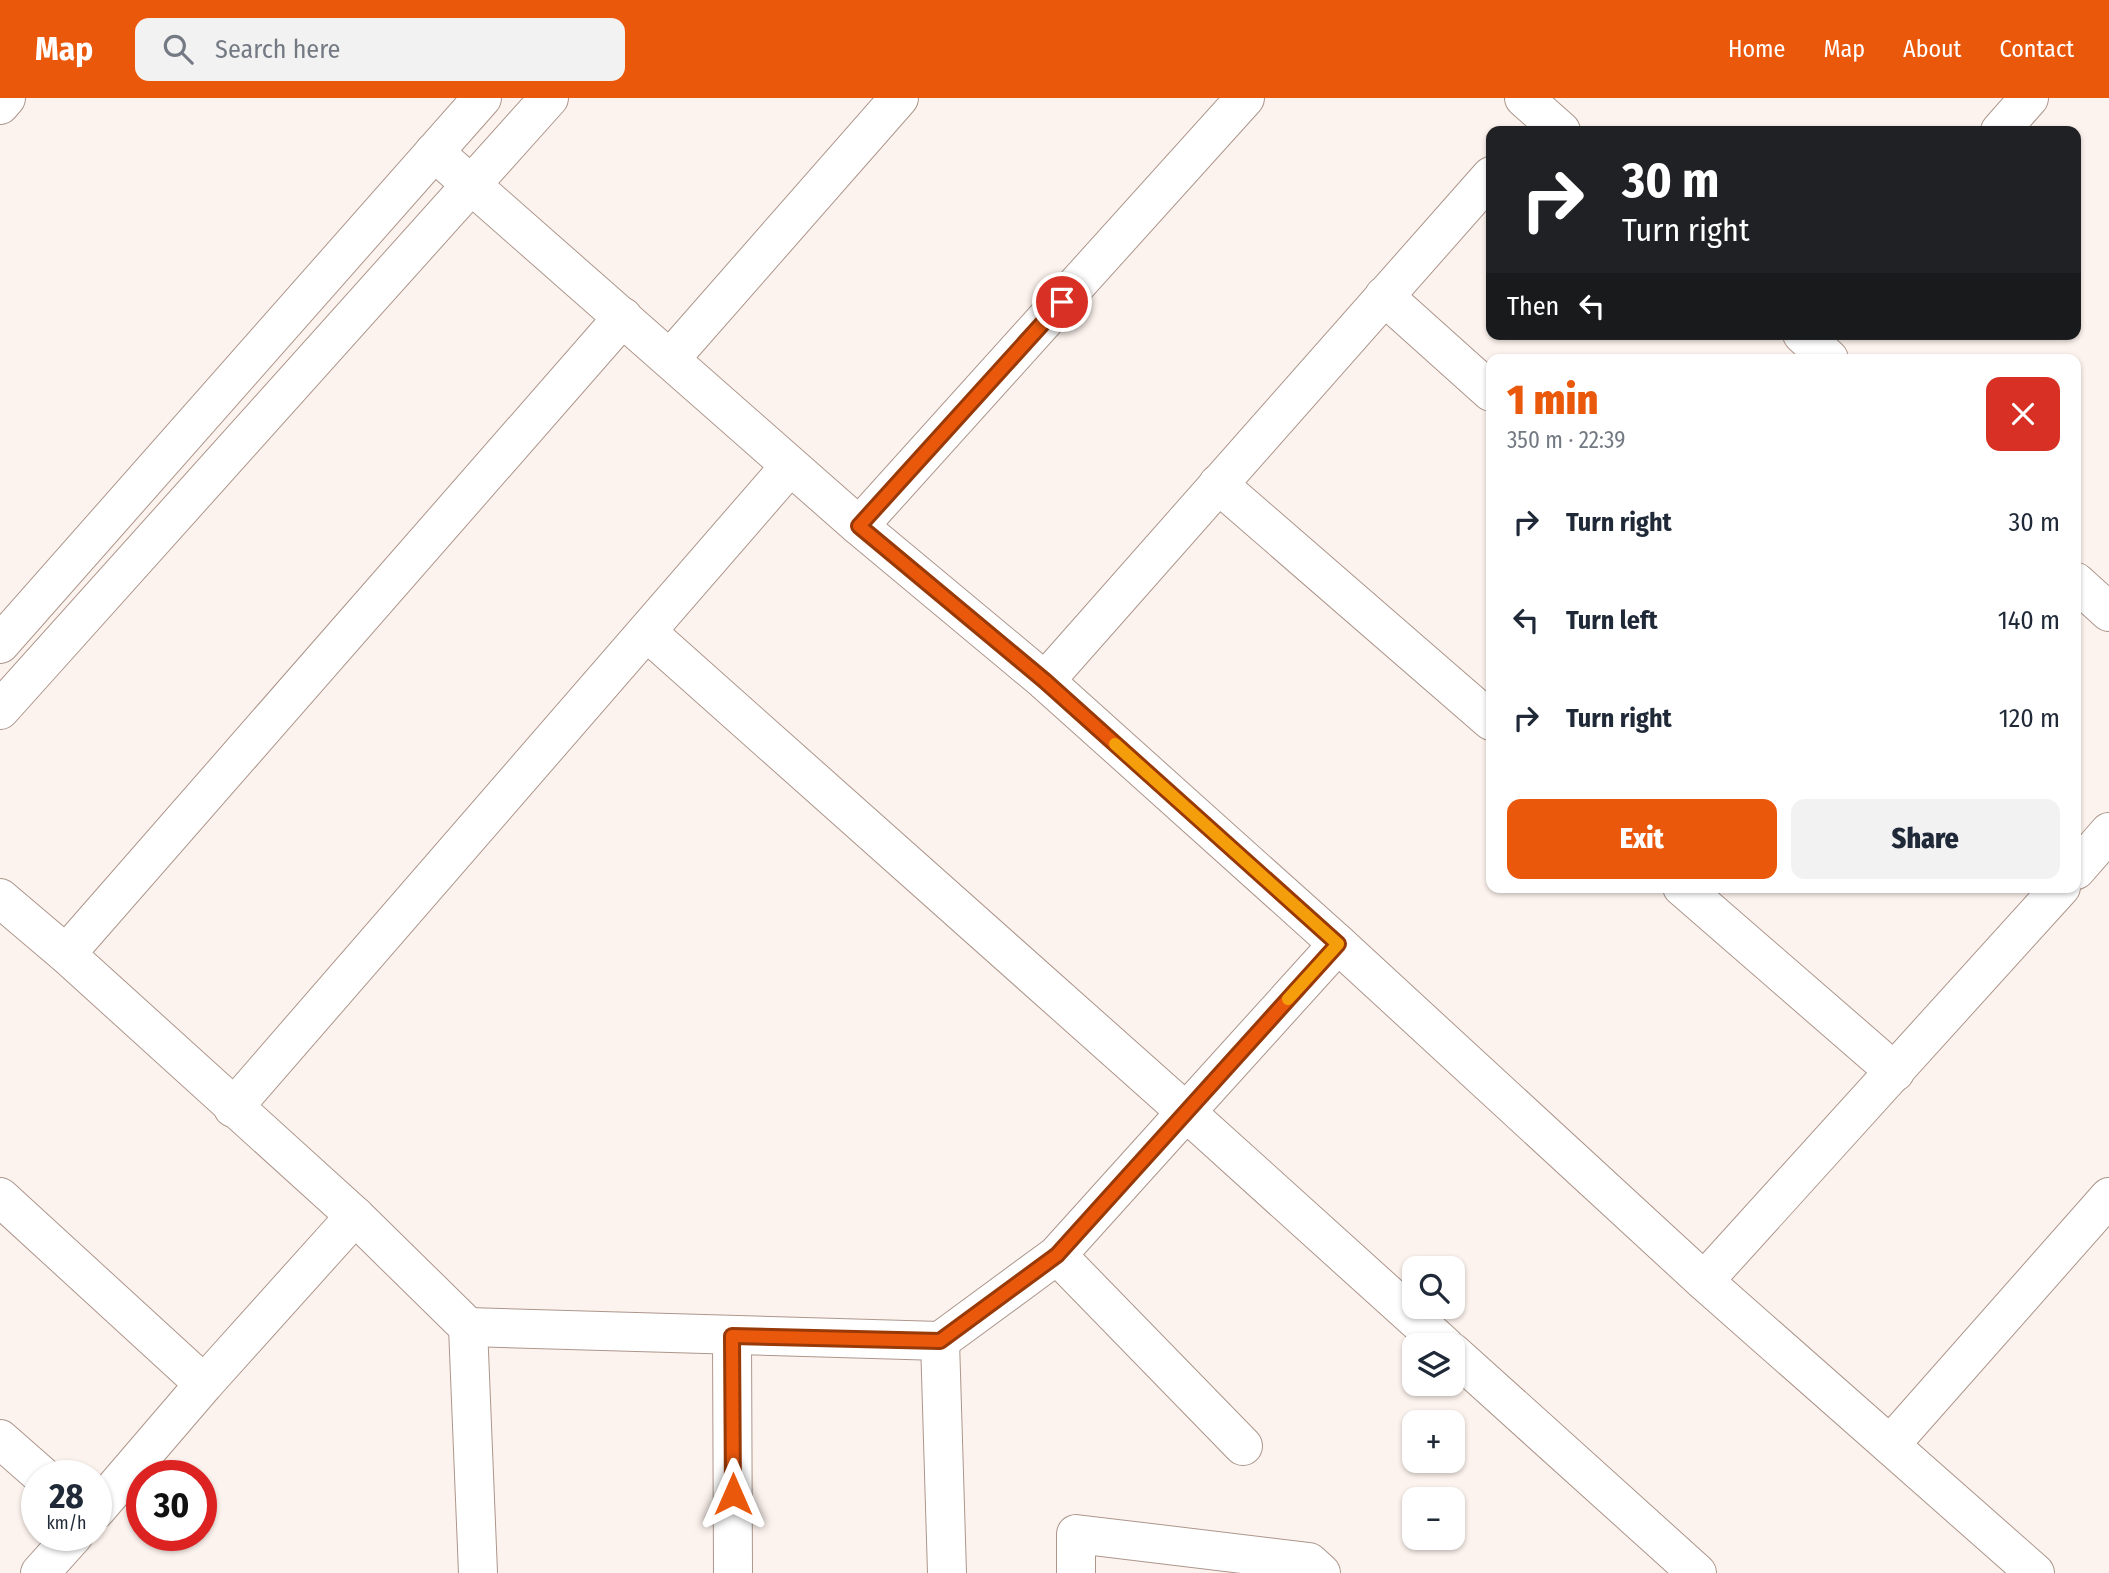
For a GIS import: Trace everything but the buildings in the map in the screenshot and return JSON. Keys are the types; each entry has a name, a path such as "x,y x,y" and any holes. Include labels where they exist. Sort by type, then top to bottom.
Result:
{"street":[{"path":"0,105 6,98"},
{"path":"0,645 482,98"},
{"path":"0,710 549,98"},
{"path":"670,359 898,98"},
{"path":"859,526 1245,98"},
{"path":"2004,126 2029,98"},
{"path":"434,152 859,526 1045,681 1338,944 1704,1281 2035,1573"},
{"path":"1045,681 1486,182"},
{"path":"1384,296 1486,388"},
{"path":"65,954 623,317"},
{"path":"233,1108 790,466"},
{"path":"1218,484 1486,717"},
{"path":"2081,587 2109,612"},
{"path":"647,632 1431,1333"},
{"path":"2081,861 2109,832"},
{"path":"1689,893 1895,1072"},
{"path":"1704,1281 1895,1072 2051,893"},
{"path":"0,898 355,1216 468,1328 478,1573"},
{"path":"468,1328 940,1341 1057,1255 1338,944"},
{"path":"0,1197 204,1384"},
{"path":"1890,1445 2109,1197"},
{"path":"112,1491 355,1216"},
{"path":"1057,1255 1243,1446"},
{"path":"732,1336 733,1573"},
{"path":"940,1341 947,1573"},
{"path":"1465,1364 1697,1573"},
{"path":"0,1439 24,1460"},
{"path":"1076,1573 1076,1534 1309,1562 1321,1573"},
{"path":"40,1573 60,1551"}],"slow traffic":[{"path":"1115,744 1338,944 1288,999"}],"route":[{"path":"733,1494 732,1336 940,1341 1057,1255 1338,944 1045,681 859,526 1062,302"}]}
